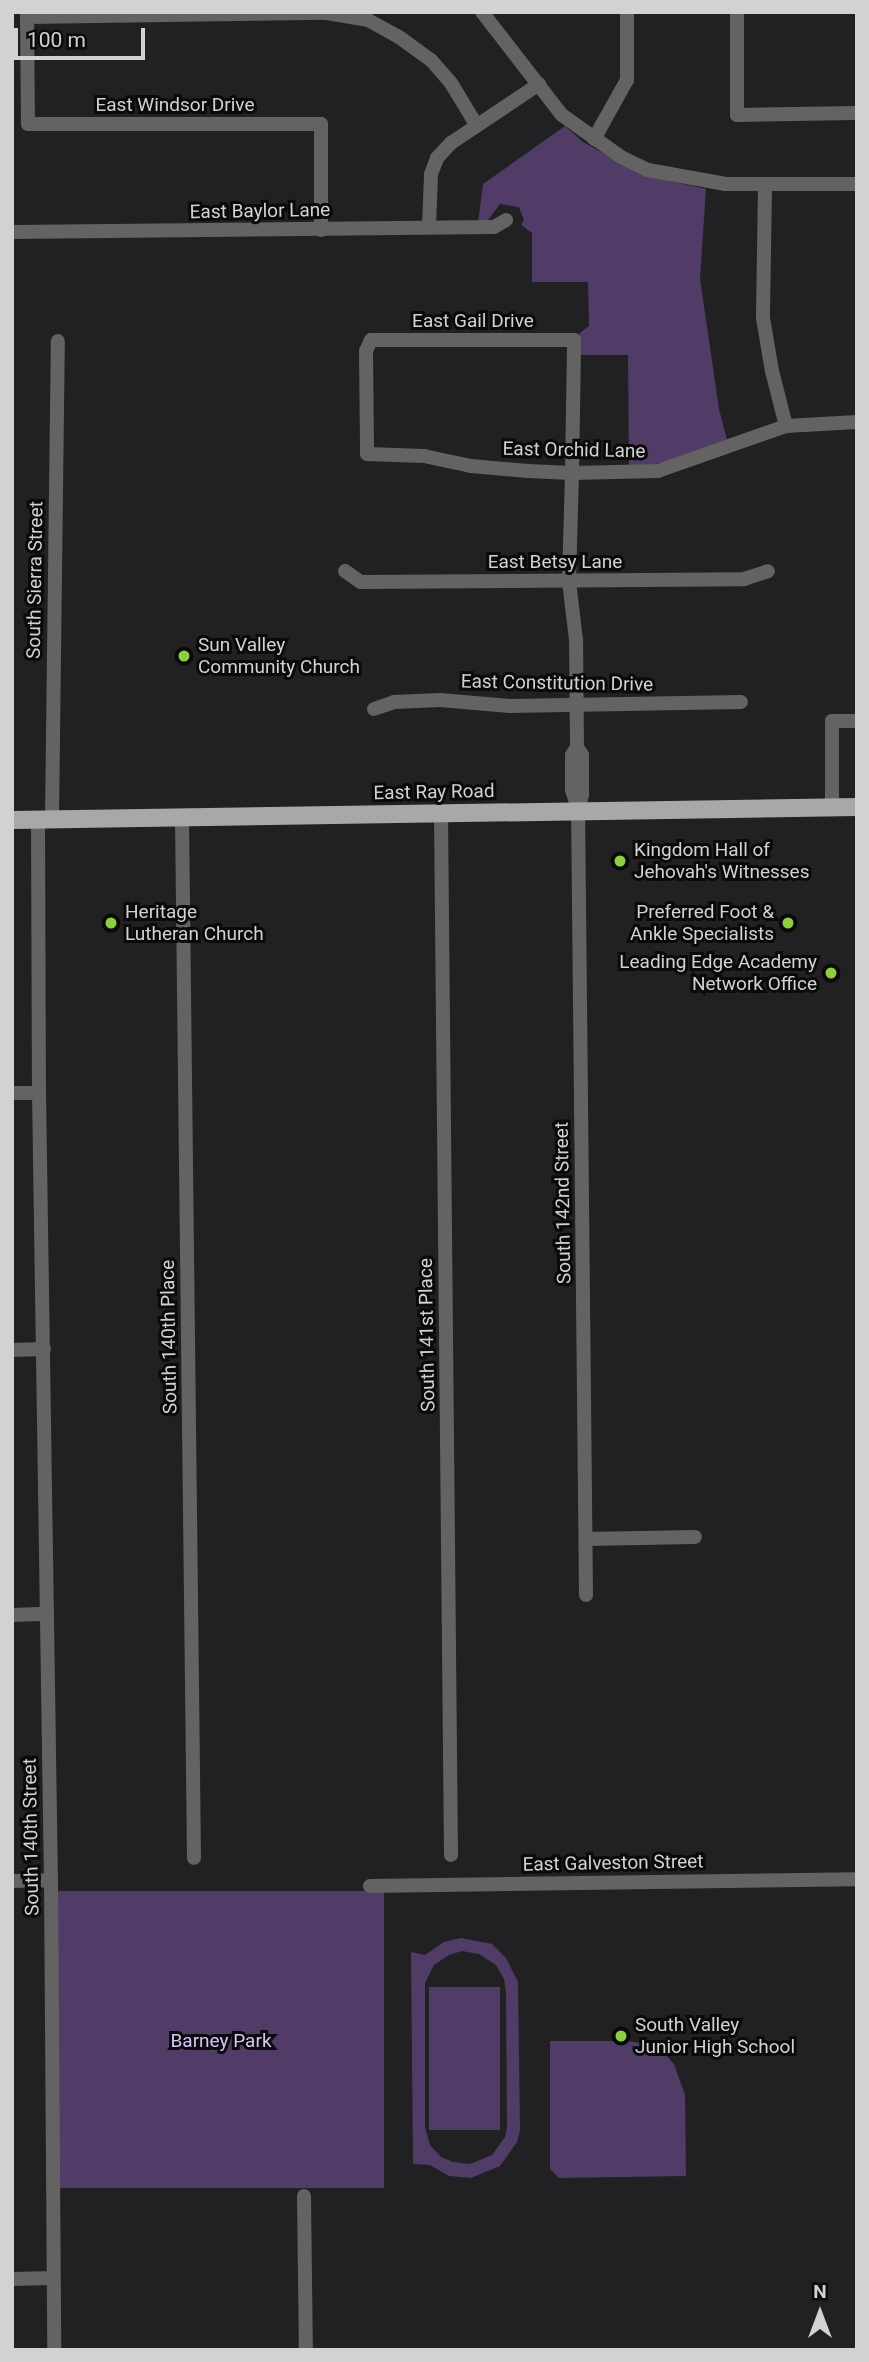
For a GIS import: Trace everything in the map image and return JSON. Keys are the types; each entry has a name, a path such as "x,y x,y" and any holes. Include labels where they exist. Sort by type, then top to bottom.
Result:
{"main road":[{"name":"East Ray Road","path":"12,820 857,807"}],"street":[{"path":"482,12 562,115 593,139 648,170 683,179 765,186 857,184"},
{"path":"593,139 627,80 627,12"},
{"path":"737,12 737,115 857,113"},
{"path":"27,15 327,13 368,20 399,37 431,60 451,83 477,126"},
{"name":"East Windsor Drive","path":"27,15 28,124 321,124 321,230"},
{"path":"429,227 431,174 437,158 451,143 539,84"},
{"path":"765,186 763,318 772,371 786,426"},
{"name":"East Baylor Lane","path":"12,232 494,227 506,220"},
{"name":"East Gail Drive","path":"367,454 366,351 371,340 575,340"},
{"name":"South 142nd Street","path":"575,340 569,581 576,640 577,747 572,755 572,795 578,810 586,1595"},
{"name":"South Sierra Street","path":"45,819 58,341"},
{"name":"East Orchid Lane","path":"367,454 424,457 471,466 572,473 658,471 786,426 857,422"},
{"name":"East Betsy Lane","path":"345,571 361,582 744,579 768,571"},
{"name":"East Constitution Drive","path":"374,709 394,702 440,700 510,706 741,702"},
{"path":"832,807 832,721 857,720"},
{"name":"South 141st Place","path":"441,814 452,1855"},
{"name":"South 140th Place","path":"182,817 194,1858"},
{"name":"South 140th Street","path":"45,819 38,1093 51,1880 54,2350"},
{"path":"12,1093 38,1093"},
{"path":"12,1350 44,1349"},
{"path":"586,1539 695,1537"},
{"path":"12,1615 47,1614"},
{"name":"East Galveston Street","path":"370,1886 857,1879"},
{"path":"12,1881 51,1880"},
{"path":"304,2196 306,2350"},
{"path":"12,2279 53,2278"}],"green space":[{"path":"565,126 583,142 643,175 706,189 700,279 719,409 727,440 665,463 629,466 628,355 580,355 576,336 589,326 588,282 532,282 532,233 521,225 524,220 519,207 500,204 488,220 478,223 483,184"},
{"name":"Barney Park","path":"56,1891 384,1891 384,2188 56,2188"},
{"path":"461,1938 492,1944 506,1958 518,1982 520,2130 517,2142 500,2166 471,2178 449,2176 430,2165 413,2164 411,1952 425,1955 444,1942","holes":["462,1951 479,1954 496,1965 504,1979 507,2127 505,2137 492,2155 470,2164 441,2157 430,2145 425,2127 425,1983 434,1965 449,1955"]},
{"path":"429,1987 500,1987 500,2130 429,2130"},
{"path":"550,2041 628,2041 645,2044 663,2052 674,2064 685,2095 686,2176 559,2178 550,2169"}],"place":[{"name":"Sun Valley Community Church","path":"184,656"},
{"name":"Kingdom Hall of Jehovah's Witnesses","path":"620,861"},
{"name":"Heritage Lutheran Church","path":"111,923"},
{"name":"Preferred Foot & Ankle Specialists","path":"788,923"},
{"name":"Leading Edge Academy Network Office","path":"831,973"},
{"name":"South Valley Junior High School","path":"621,2036"}]}
